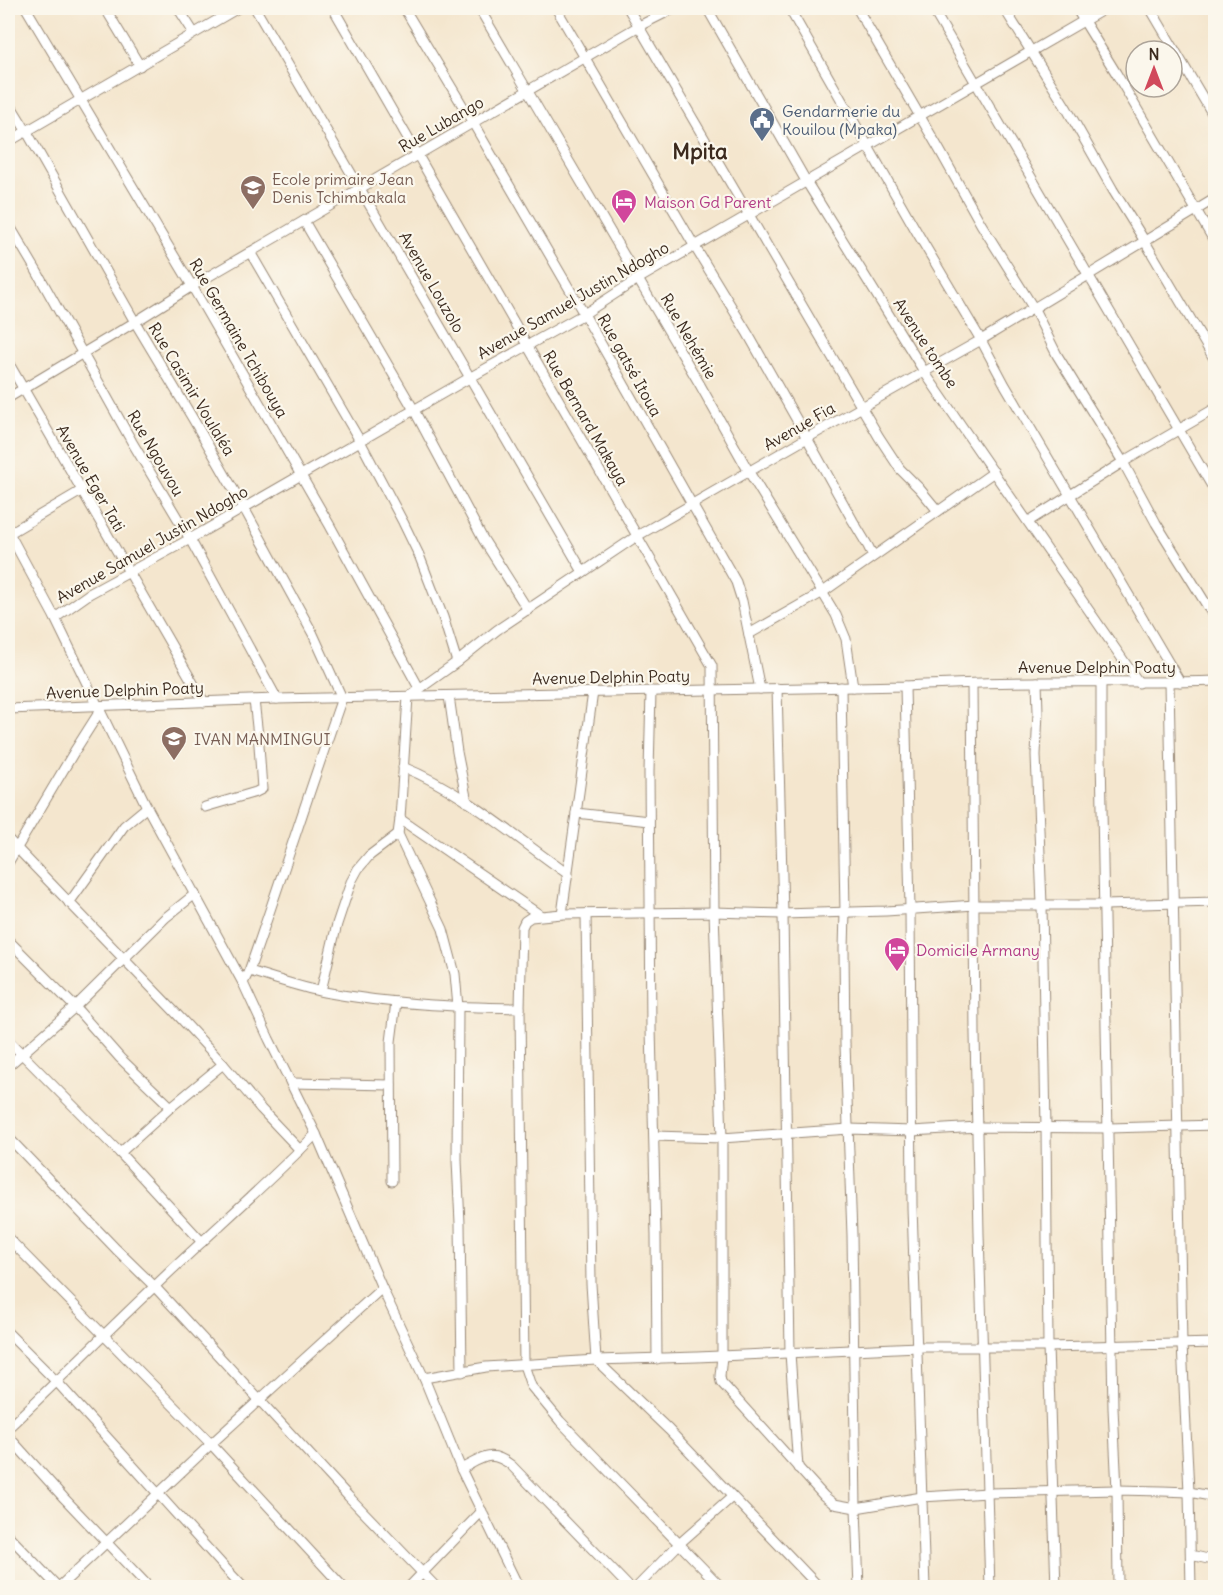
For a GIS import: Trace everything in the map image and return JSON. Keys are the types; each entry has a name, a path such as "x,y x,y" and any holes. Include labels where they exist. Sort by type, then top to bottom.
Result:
{"street":[{"name":"Rue Germaine Tchibouya","path":"26,8 192,286 329,524 419,688"},
{"path":"105,8 140,66"},
{"path":"178,8 194,33"},
{"path":"8,142 238,8"},
{"name":"Avenue Louzolo","path":"255,8 583,572"},
{"name":"Rue Bernard Makaya","path":"333,8 712,666 714,912 722,1138 722,1356 720,1376 722,1382 824,1496 834,1504 856,1508"},
{"name":"Rue gatsé Itoua","path":"404,8 584,314 736,582 760,688"},
{"name":"Rue Nehémie","path":"479,8 749,472 836,615 846,639 853,687"},
{"path":"556,8 748,334 873,556"},
{"path":"628,8 861,408 900,469 938,511"},
{"name":"Rue Lubango","path":"8,398 250,252 585,57 675,8"},
{"name":"Avenue tombe","path":"707,8 806,181 925,373 1139,683"},
{"path":"789,8 1005,385 1180,682"},
{"path":"857,8 981,224 1034,309 1057,355 1123,462 1156,523 1215,620"},
{"path":"932,8 1215,493"},
{"path":"1004,8 1215,362"},
{"path":"1076,8 1215,243"},
{"name":"Avenue Samuel Justin Ndogho","path":"55,618 89,594 190,539 584,314 638,279 1106,8"},
{"path":"1150,8 1215,120"},
{"name":"Rue Casimir Voulaléa","path":"8,101 244,508 313,634 342,698"},
{"name":"Avenue Fia","path":"408,697 497,630 637,536 925,373 1215,198"},
{"path":"304,221 414,410 483,539 528,610"},
{"name":"Rue Ngouvou","path":"8,224 190,539 277,699"},
{"path":"250,252 360,441 403,522 419,555 443,617 457,662"},
{"name":"Avenue Eger Tati","path":"8,362 204,702"},
{"path":"1029,521 1215,408"},
{"path":"749,634 823,592 994,472"},
{"path":"81,491 8,533 55,618 147,807 243,983 316,1134 382,1288 424,1378 461,1469 519,1587"},
{"name":"Avenue Delphin Poaty","path":"8,709 99,708 277,699 905,686 948,683 1215,681"},
{"path":"1037,682 1036,755 1042,904 1048,1347 1056,1587"},
{"path":"1101,682 1118,1587"},
{"path":"1169,682 1182,1344 1191,1587"},
{"path":"972,684 975,1034 990,1587"},
{"path":"905,686 910,909 912,1207 925,1587"},
{"path":"841,687 845,1044 849,1129 859,1587"},
{"path":"777,688 790,1353 798,1468"},
{"path":"651,691 649,821 657,1359"},
{"path":"562,914 594,692"},
{"path":"449,696 457,752 468,802"},
{"path":"408,697 398,834 443,929 455,974 458,1007 457,1161 462,1372"},
{"path":"243,983 342,698"},
{"path":"205,807 262,789 254,700"},
{"path":"8,863 99,708"},
{"path":"403,767 420,774 468,802 568,874"},
{"path":"69,903 124,826 147,807"},
{"path":"576,813 649,821"},
{"path":"400,819 540,915"},
{"path":"321,991 337,924 351,882 369,856 398,834"},
{"path":"8,839 223,1064 300,1150"},
{"path":"8,1066 75,1007 165,918 195,894"},
{"path":"722,1587 560,1421 531,1386 524,1365 520,1008 522,927 525,921 540,915 562,914 714,912 783,914 975,905 1215,902"},
{"path":"586,914 591,1284 596,1360 669,1430 820,1587"},
{"path":"8,940 75,1007 120,1058 171,1107"},
{"path":"249,971 321,991 396,1002 458,1007 520,1008"},
{"path":"392,1181 391,1042 396,1002"},
{"path":"8,1040 120,1153 202,1242"},
{"path":"120,1153 223,1064"},
{"path":"291,1083 391,1085"},
{"path":"654,1137 722,1138 849,1129 912,1131 978,1127 1108,1128 1215,1125"},
{"path":"8,1428 154,1286 316,1134"},
{"path":"8,1137 154,1286 349,1497 437,1587"},
{"path":"8,1238 211,1444 344,1587"},
{"path":"8,1535 59,1587 106,1541 382,1288"},
{"path":"8,1333 57,1382 244,1587"},
{"path":"424,1378 486,1367 596,1360 918,1347 1215,1343"},
{"path":"8,1436 150,1587"},
{"path":"461,1469 484,1458 500,1457 511,1465 630,1587"},
{"path":"856,1508 922,1497 988,1493 1189,1492 1215,1497"},
{"path":"636,1587 732,1497"},
{"path":"408,1587 482,1511"},
{"path":"1191,1555 1215,1561"}],"place":[{"name":"Gendarmerie du Kouilou (Mpaka)","path":"762,143"},
{"name":"Ecole primaire Jean Denis Tchimbakala","path":"253,211"},
{"name":"Maison Gd Parent","path":"624,225"},
{"name":"IVAN MANMINGUI","path":"174,762"},
{"name":"Domicile Armany","path":"897,973"}],"district":[{"name":"Mpita","path":"700,151"}]}
